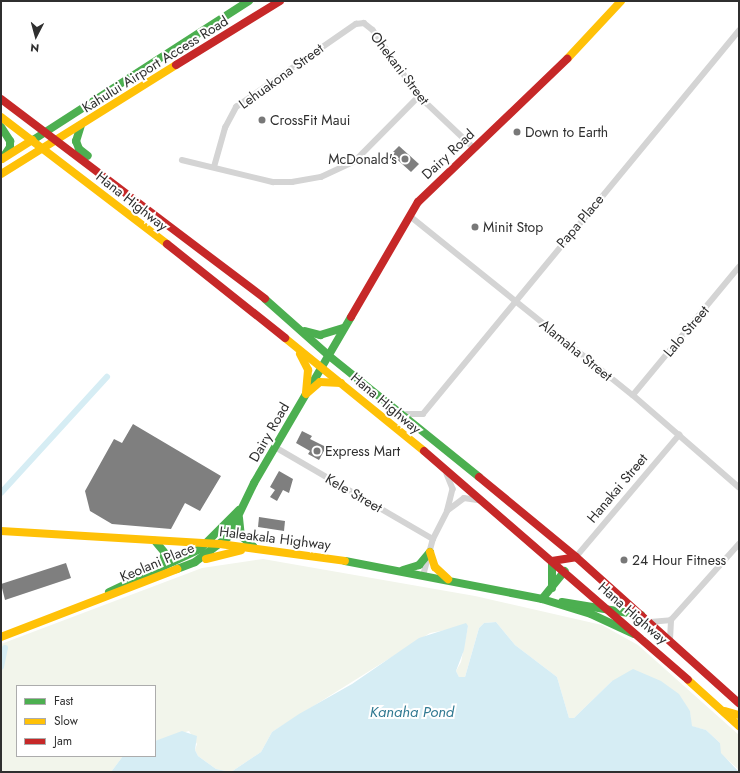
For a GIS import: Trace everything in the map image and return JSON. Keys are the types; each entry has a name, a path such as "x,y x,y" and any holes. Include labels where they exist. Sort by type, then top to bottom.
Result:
{"main road":[{"name":"Kahului Airport Access Road","path":"2,159 249,1"},
{"name":"Kahului Airport Access Road","path":"1,174 280,1"},
{"name":"Dairy Road","path":"202,546 239,510 343,328 410,216 430,188 566,60 622,1"},
{"name":"Hana Highway","path":"1,99 57,139 297,326 328,355 403,413 576,557 739,703"},
{"name":"Hana Highway","path":"1,117 237,297 296,348 350,388 644,639 739,726"},
{"path":"88,121 77,133 79,149 158,211 186,240"},
{"path":"1,127 10,141 2,159"},
{"path":"297,326 316,335 343,328"},
{"path":"296,348 308,370 306,394"},
{"path":"306,394 313,385 325,381 339,383 350,388"},
{"path":"239,510 240,534 256,548"},
{"name":"Dairy Road","path":"220,544 237,522 239,510"},
{"name":"Haleakala Highway","path":"1,531 152,541 202,546 220,544 256,548 399,571 542,599 607,607 642,616"},
{"path":"152,541 161,545 165,553 165,561 158,569"},
{"name":"Keolani Place","path":"1,637 195,562 220,544"},
{"path":"148,581 160,572 197,556 202,546"},
{"name":"Keolani Place","path":"102,597 202,546"},
{"path":"195,562 256,548"},
{"path":"399,571 419,564 430,552 435,567 450,581"},
{"path":"552,588 552,561 576,557"},
{"path":"542,599 576,557"},
{"name":"Haleakala Highway","path":"542,599 591,614 644,639"},
{"path":"720,709 739,714"}],"street":[{"name":"Ohekani Street","path":"360,23 373,30 419,96 474,148"},
{"name":"Lehuakona Street","path":"214,168 224,128 236,107 360,23"},
{"name":"Papa Place","path":"424,414 514,300 739,31"},
{"path":"182,160 272,182 292,182 321,177 354,161 419,96"},
{"name":"Alamaha Street","path":"410,216 633,395 739,488"},
{"name":"Lalo Street","path":"633,395 739,267"},
{"path":"403,413 415,416 424,414 423,425 428,434"},
{"name":"Hanakai Street","path":"576,557 679,435"},
{"name":"Kele Street","path":"275,447 433,539"},
{"path":"423,576 433,539 447,511 453,489 442,468"},
{"path":"447,511 464,498 483,502"},
{"path":"670,640 671,620 739,544"},
{"path":"649,621 671,620"}],"shaded area":[{"path":"263,559 475,596 602,625 638,645 739,735 739,770 720,753 720,743 706,730 691,726 690,711 612,681 574,718 569,718 557,677 515,645 496,622 484,623 479,628 465,677 459,677 456,671 461,662 468,626 430,633 272,732 261,752 231,772 216,769 198,756 195,750 197,744 189,731 156,741 156,685 16,685 16,757 122,757 111,772 1,772 1,644 202,568"}],"water":[{"name":"Kanaha Pond","path":"496,622 515,645 557,677 569,718 574,718 612,681 633,669 661,681 679,694 690,711 692,726 706,730 720,743 721,753 739,772 231,772 261,752 272,732 299,714 352,684 419,638 466,623 468,626 464,650 456,671 459,677 465,677 479,628 484,623"},
{"path":"182,731 197,736 195,750 198,756 216,769 231,772 111,772 122,757 156,757 156,741"}],"building":[{"name":"McDonald's","path":"399,146 419,164 411,172 391,154"},
{"path":"133,424 221,476 200,511 185,503 171,529 112,524 90,511 85,491 114,439 122,443"},
{"path":"302,431 312,436 310,439 326,447 319,460 308,454 310,451 296,443"},
{"path":"279,471 293,479 289,493 283,490 277,501 270,497 275,490 270,487"},
{"path":"259,517 285,521 284,531 258,527"},
{"path":"66,563 71,578 5,600 1,584"}],"waterway":[{"path":"1,493 107,377"},
{"path":"1,667 5,648"}],"traffic: fast":[{"path":"33,140 249,1"},
{"path":"81,125 76,141 79,149 88,156"},
{"path":"1,127 10,141 10,147 2,159"},
{"path":"265,299 328,355 479,477"},
{"path":"177,569 195,562 228,537 254,483 351,317"},
{"path":"305,331 320,335 343,328"},
{"path":"109,592 200,549 239,510"},
{"path":"239,518 241,536 253,546"},
{"path":"155,541 165,553 160,567"},
{"path":"403,570 419,565 430,552"},
{"path":"345,561 542,599 591,614 634,634"},
{"path":"552,561 552,588"},
{"path":"542,599 565,571"},
{"path":"562,602 641,615"}],"traffic: slow":[{"path":"567,59 621,1"},
{"path":"43,148 176,65"},
{"path":"1,117 167,244"},
{"path":"2,159 33,140"},
{"path":"1,174 43,148"},
{"path":"285,338 424,451"},
{"path":"300,354 308,370 306,393"},
{"path":"306,394 320,382 341,383"},
{"path":"1,531 220,544 345,561"},
{"path":"206,559 241,550"},
{"path":"430,552 435,567 448,579"},
{"path":"1,637 177,569"},
{"path":"688,680 739,726"},
{"path":"725,711 739,715"}],"traffic: jam":[{"path":"176,65 280,1"},
{"path":"351,317 418,202 567,59"},
{"path":"1,99 265,299"},
{"path":"167,244 285,338"},
{"path":"424,451 688,680"},
{"path":"479,477 576,557 739,703"},
{"path":"552,561 576,557"}],"place":[{"name":"CrossFit Maui","path":"262,120"},
{"name":"Down to Earth","path":"517,132"},
{"name":"McDonald's","path":"405,159"},
{"name":"Minit Stop","path":"475,227"},
{"name":"Express Mart","path":"317,451"},
{"name":"24 Hour Fitness","path":"624,560"}]}
